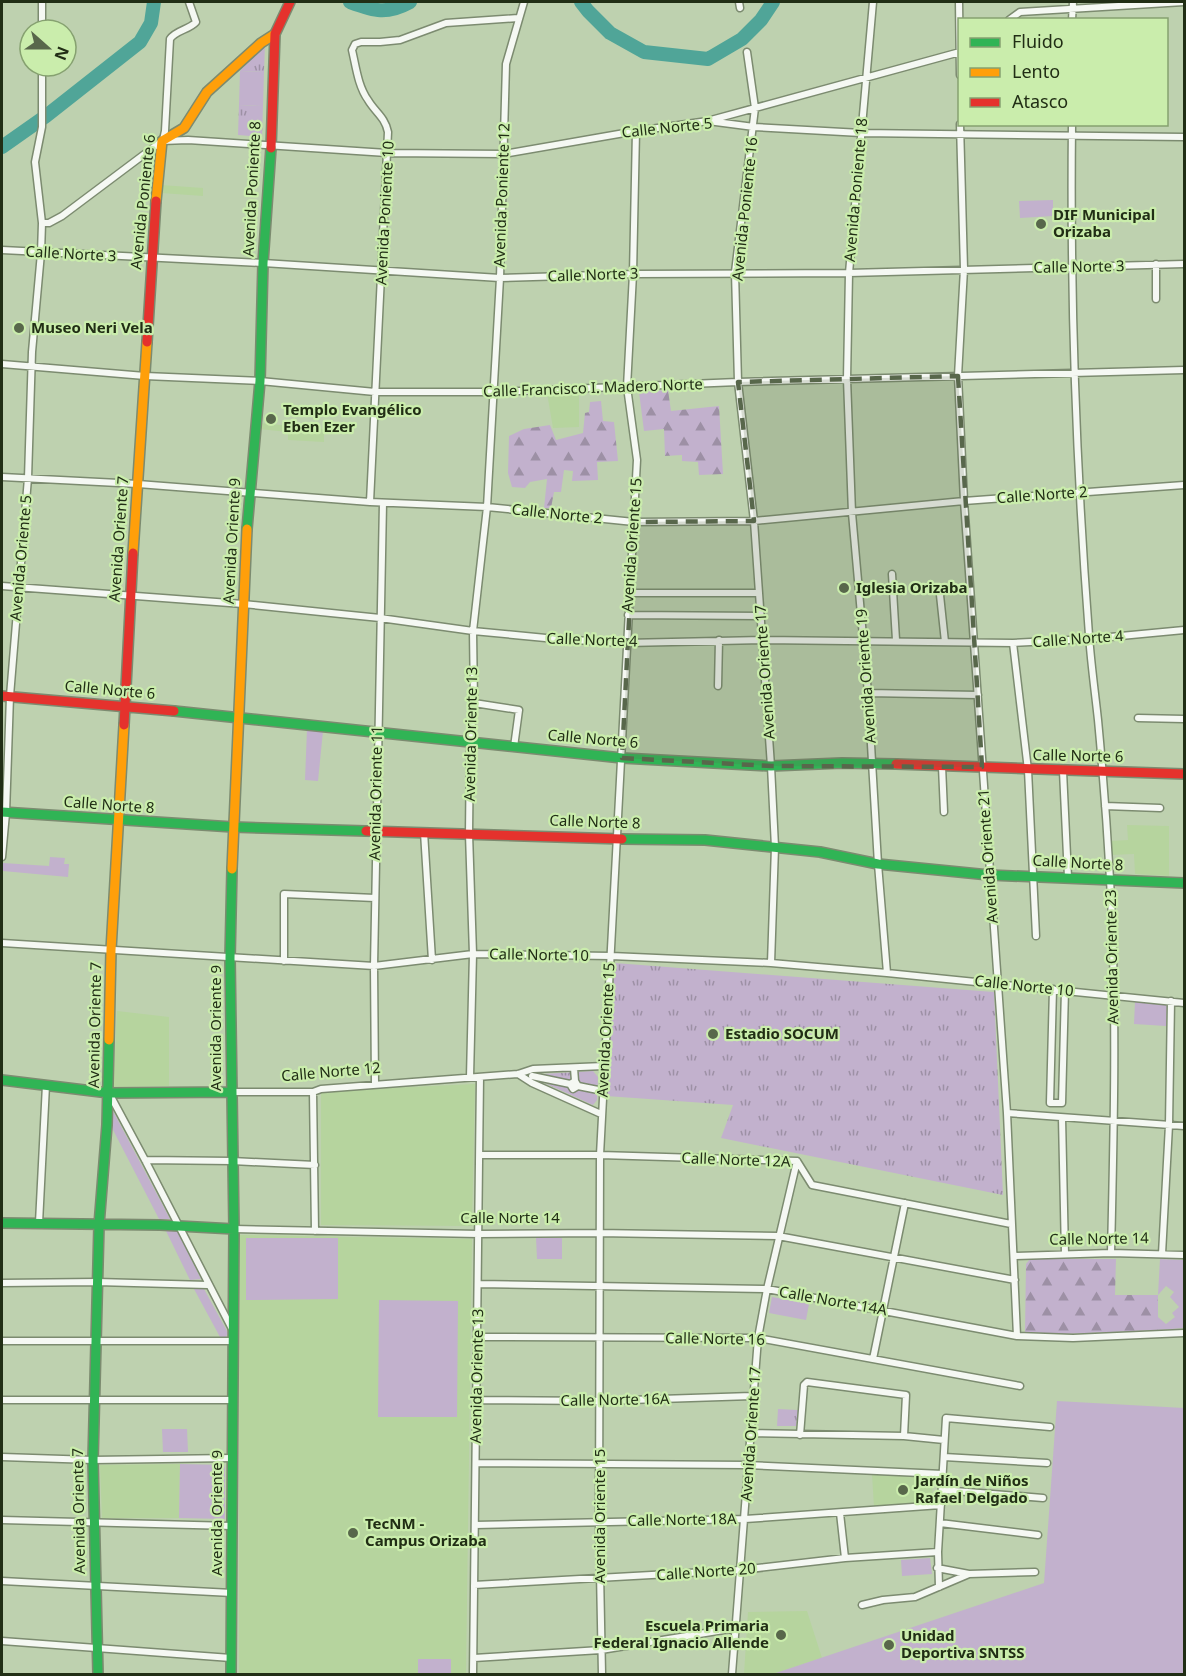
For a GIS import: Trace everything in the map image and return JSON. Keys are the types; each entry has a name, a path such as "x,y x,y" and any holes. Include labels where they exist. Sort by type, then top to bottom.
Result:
{"street":[{"path":"42,2 42,18"},
{"name":"Avenida Poniente 6","path":"146,376 151,257 162,141 165,131 170,39 196,22 189,2"},
{"name":"Avenida Poniente 8","path":"260,381 263,263 275,34 290,2"},
{"name":"Avenida Poniente 12","path":"494,392 507,56 524,2"},
{"name":"Avenida Poniente 18","path":"847,380 849,273 873,2"},
{"path":"959,2 959,18"},
{"path":"1012,18 1020,12 1073,4 1185,2"},
{"name":"Avenida Poniente 10","path":"375,392 387,125 363,91 352,50 355,44 360,42 400,40 446,23 518,18"},
{"path":"42,223 50,223 62,216 162,141 184,128 207,92 261,43 275,34"},
{"name":"Avenida Poniente 16","path":"738,382 735,272 754,127 747,52"},
{"path":"708,121 958,52"},
{"name":"Avenida Oriente 5","path":"2,857 6,696 19,588 28,478 31,367 42,223 35,162 42,127 42,78"},
{"name":"Calle Norte 5","path":"162,141 188,140 387,153 504,154 636,130 708,121 754,127 861,133 1185,137"},
{"name":"Avenida Oriente 21","path":"960,126 964,269 958,376 989,875 1000,999 1017,1336"},
{"name":"Avenida Oriente 23","path":"1071,126 1073,374 1089,639 1110,880 1114,995 1114,1122 1110,1253"},
{"path":"184,128 188,140"},
{"name":"Avenida Oriente 15","path":"602,1674 598,1233 601,1114 637,460 627,387 633,274 636,130"},
{"name":"Calle Norte 3","path":"2,250 500,278 735,272 849,273 1185,264"},
{"path":"1156,264 1156,299"},
{"name":"Calle Francisco I. Madero Norte","path":"2,364 146,376 260,381 375,392 494,392 738,382 1185,370"},
{"name":"Avenida Oriente 7","path":"98,1674 93,1460 99,1224 109,1093 111,950 120,821 130,594 146,376"},
{"name":"Avenida Oriente 19","path":"847,380 852,513 868,693 887,973"},
{"name":"Avenida Oriente 9","path":"231,1674 234,1228 230,958 237,717 249,492 260,381"},
{"name":"Avenida Oriente 17","path":"738,382 754,521 771,766 774,848 771,963"},
{"path":"370,502 375,392"},
{"name":"Avenida Oriente 13","path":"470,1077 473,954 469,834 470,742 474,702 473,631 487,507 494,392"},
{"name":"Calle Norte 2","path":"2,477 138,484 383,503 487,507 634,522 754,521 964,501 1185,485"},
{"name":"Avenida Oriente 11","path":"375,1083 377,733 383,503"},
{"path":"892,573 896,640"},
{"name":"Calle Norte 4","path":"2,586 243,604 380,618 473,631 556,639 626,642 763,639 1013,643 1185,630"},
{"path":"630,593 759,593"},
{"path":"940,595 945,642"},
{"path":"628,615 761,616"},
{"path":"718,686 719,640"},
{"path":"1013,643 1028,770 1036,936"},
{"path":"868,693 978,695"},
{"name":"Calle Norte 6","path":"6,696 237,717 622,758 771,766 842,763 1185,774"},
{"path":"474,702 519,710 514,747"},
{"path":"1138,718 1185,719"},
{"path":"942,766 944,812"},
{"path":"1064,771 1068,877"},
{"path":"1105,806 1160,808"},
{"name":"Calle Norte 8","path":"4,812 233,827 705,840 820,852 878,864 989,875 1185,883"},
{"path":"424,832 432,960"},
{"path":"284,961 284,894 375,898"},
{"name":"Calle Norte 10","path":"2,943 374,966 473,954 611,956 771,963 1185,1002"},
{"path":"1053,989 1050,1103 1062,1103 1065,990"},
{"path":"1162,1254 1171,1001"},
{"path":"1052,1054 1063,1053"},
{"name":"Calle Norte 12","path":"2,1080 109,1093 313,1092 321,1089 375,1083 518,1074 532,1076 574,1068 604,1066"},
{"path":"568,1099 574,1085 574,1068"},
{"path":"518,1074 603,1091"},
{"path":"532,1076 568,1099 601,1114"},
{"name":"Avenida Oriente 13","path":"473,1674 480,1077"},
{"path":"39,1223 46,1085"},
{"path":"313,1092 315,1231"},
{"path":"109,1093 232,1330"},
{"path":"1007,1113 1185,1126"},
{"path":"1062,1118 1065,1254"},
{"name":"Calle Norte 12A","path":"480,1155 600,1155 797,1161 812,1185 1011,1224"},
{"path":"145,1160 315,1165"},
{"name":"Avenida Oriente 17","path":"732,1674 746,1518 747,1465 758,1338 778,1236 797,1161"},
{"path":"873,1359 892,1257 905,1203"},
{"name":"Calle Norte 14","path":"2,1223 479,1234 778,1236 1015,1280"},
{"name":"Calle Norte 14","path":"1014,1256 1110,1253 1185,1255"},
{"path":"2,1282 208,1285"},
{"name":"Calle Norte 14A","path":"478,1284 767,1289 1017,1336 1072,1338 1185,1333"},
{"name":"Calle Norte 16","path":"477,1337 758,1338 1020,1386"},
{"path":"2,1341 232,1341"},
{"path":"800,1435 804,1382 906,1395 904,1437"},
{"name":"Calle Norte 16A","path":"477,1400 599,1401 753,1396"},
{"path":"2,1400 232,1400"},
{"path":"939,1587 937,1568 946,1418 1050,1428"},
{"path":"750,1433 944,1440"},
{"path":"2,1457 93,1460 232,1458"},
{"path":"944,1457 1047,1463"},
{"path":"476,1463 747,1465 943,1474"},
{"path":"942,1490 1043,1498"},
{"name":"Calle Norte 18A","path":"475,1525 746,1518 941,1504"},
{"path":"840,1513 845,1558"},
{"path":"2,1520 232,1526"},
{"path":"940,1523 1038,1535"},
{"name":"Calle Norte 20","path":"474,1585 741,1570 845,1558 938,1552"},
{"path":"937,1568 969,1574 1035,1572"},
{"path":"862,1605 884,1600 915,1598 969,1574"},
{"path":"2,1581 232,1593"},
{"path":"474,1658 601,1650 736,1628"},
{"path":"2,1641 231,1658"}],"highlighted area":[{"path":"958,376 982,767 771,766 622,758 634,522 754,521 738,382"}],"shaded area":[{"path":"161,185 203,188 203,196 161,193"},
{"path":"579,391 579,427 553,428 547,393"},
{"path":"260,423 324,429 324,442 288,440 288,432 259,429"},
{"path":"1127,825 1169,826 1169,876 1135,874 1134,854 1111,855 1110,841 1128,840"},
{"path":"117,1011 169,1017 169,1086 113,1087"},
{"path":"475,1084 472,1226 321,1225 321,1091"},
{"name":"TecNM - Campus Orizaba","path":"239,1235 472,1239 466,1674 239,1674"},
{"path":"180,1464 179,1518 102,1518 100,1465"},
{"name":"Jardín de Niños Rafael Delgado","path":"872,1474 933,1477 932,1503 874,1507"},
{"name":"Escuela Primaria Federal Ignacio Allende","path":"807,1611 822,1658 773,1674 744,1674 748,1612"}],"green space":[{"path":"265,44 264,72 240,71"},
{"path":"240,71 264,72 263,106 239,105"},
{"path":"239,105 263,106 262,137 238,135"},
{"path":"1053,200 1053,216 1020,218 1019,201"},
{"path":"668,390 671,411 719,406 723,474 699,475 698,462 682,461 682,455 665,456 664,429 644,431 639,392"},
{"path":"601,401 603,421 614,422 618,461 597,462 598,480 572,481 573,471 564,470 561,492 554,492 551,508 544,508 547,479 530,482 525,488 512,487 508,473 509,436 524,429 550,425 556,440 583,433 585,413 589,412 590,402"},
{"path":"307,729 323,731 318,781 305,780"},
{"path":"50,857 65,858 64,864 69,864 68,877 3,871 3,863 49,866"},
{"path":"615,963 994,992 1003,1195 721,1138 733,1105 606,1096"},
{"path":"1135,1002 1167,1005 1166,1026 1134,1024"},
{"path":"593,1071 598,1077 597,1100 593,1105 538,1080 542,1074"},
{"path":"113,1111 170,1219 159,1219 111,1126"},
{"path":"166,1231 177,1231 201,1279 190,1280"},
{"path":"246,1238 338,1238 338,1299 246,1300"},
{"path":"536,1238 562,1238 562,1259 537,1259"},
{"path":"1030,1259 1116,1259 1115,1295 1158,1295 1158,1330 1063,1334 1025,1332 1026,1264"},
{"path":"1160,1259 1184,1260 1184,1328 1158,1330 1158,1317 1166,1324 1175,1317 1172,1313 1179,1307 1170,1297 1174,1292 1166,1286 1158,1295"},
{"path":"194,1289 204,1289 228,1333 226,1337 220,1337"},
{"path":"772,1297 809,1304 806,1320 769,1313"},
{"path":"379,1300 458,1301 457,1417 378,1417"},
{"path":"1057,1401 1184,1408 1184,1674 773,1674 1044,1583"},
{"path":"778,1409 798,1410 796,1426 777,1426"},
{"path":"162,1429 187,1429 188,1452 163,1452"},
{"path":"180,1464 225,1465 225,1519 179,1518"},
{"path":"930,1558 932,1574 902,1576 901,1560"},
{"path":"418,1659 451,1659 451,1674 418,1674"}],"waterway":[{"path":"2,147 46,116 140,42 151,23 154,2"},
{"path":"350,2 380,10 394,9 410,2"},
{"path":"581,2 610,33 644,52 708,59 742,39 761,20 773,2"}],"traffic: fast":[{"path":"247,529 260,381 263,263 271,148"},
{"path":"174,711 622,758 771,766 842,763 896,764"},
{"path":"2,812 233,827 366,831"},
{"path":"622,839 705,840 820,852 878,864 989,875 1184,883"},
{"path":"231,1674 234,1229 230,958 232,869"},
{"path":"98,1674 93,1460 99,1225 107,1125 109,1040"},
{"path":"2,1080 109,1093 231,1092"},
{"path":"2,1223 160,1225 234,1229"}],"traffic: slow":[{"path":"156,201 162,141 184,128 207,92 261,43 275,34"},
{"path":"133,553 147,342"},
{"path":"232,869 247,529"},
{"path":"109,1040 111,950 124,725"}],"traffic: jam":[{"path":"271,148 275,34 290,2"},
{"path":"147,342 156,201"},
{"path":"124,725 133,553"},
{"path":"2,696 174,711"},
{"path":"896,764 1184,774"},
{"path":"366,831 622,839"}],"place":[{"name":"DIF Municipal Orizaba","path":"1041,224"},
{"name":"Museo Neri Vela","path":"19,328"},
{"name":"Templo Evangélico Eben Ezer","path":"271,419"},
{"name":"Iglesia Orizaba","path":"844,588"},
{"name":"Estadio SOCUM","path":"713,1034"},
{"name":"Jardín de Niños Rafael Delgado","path":"903,1490"},
{"name":"TecNM - Campus Orizaba","path":"353,1533"},
{"name":"Escuela Primaria Federal Ignacio Allende","path":"781,1635"},
{"name":"Unidad Deportiva SNTSS","path":"889,1645"}]}
